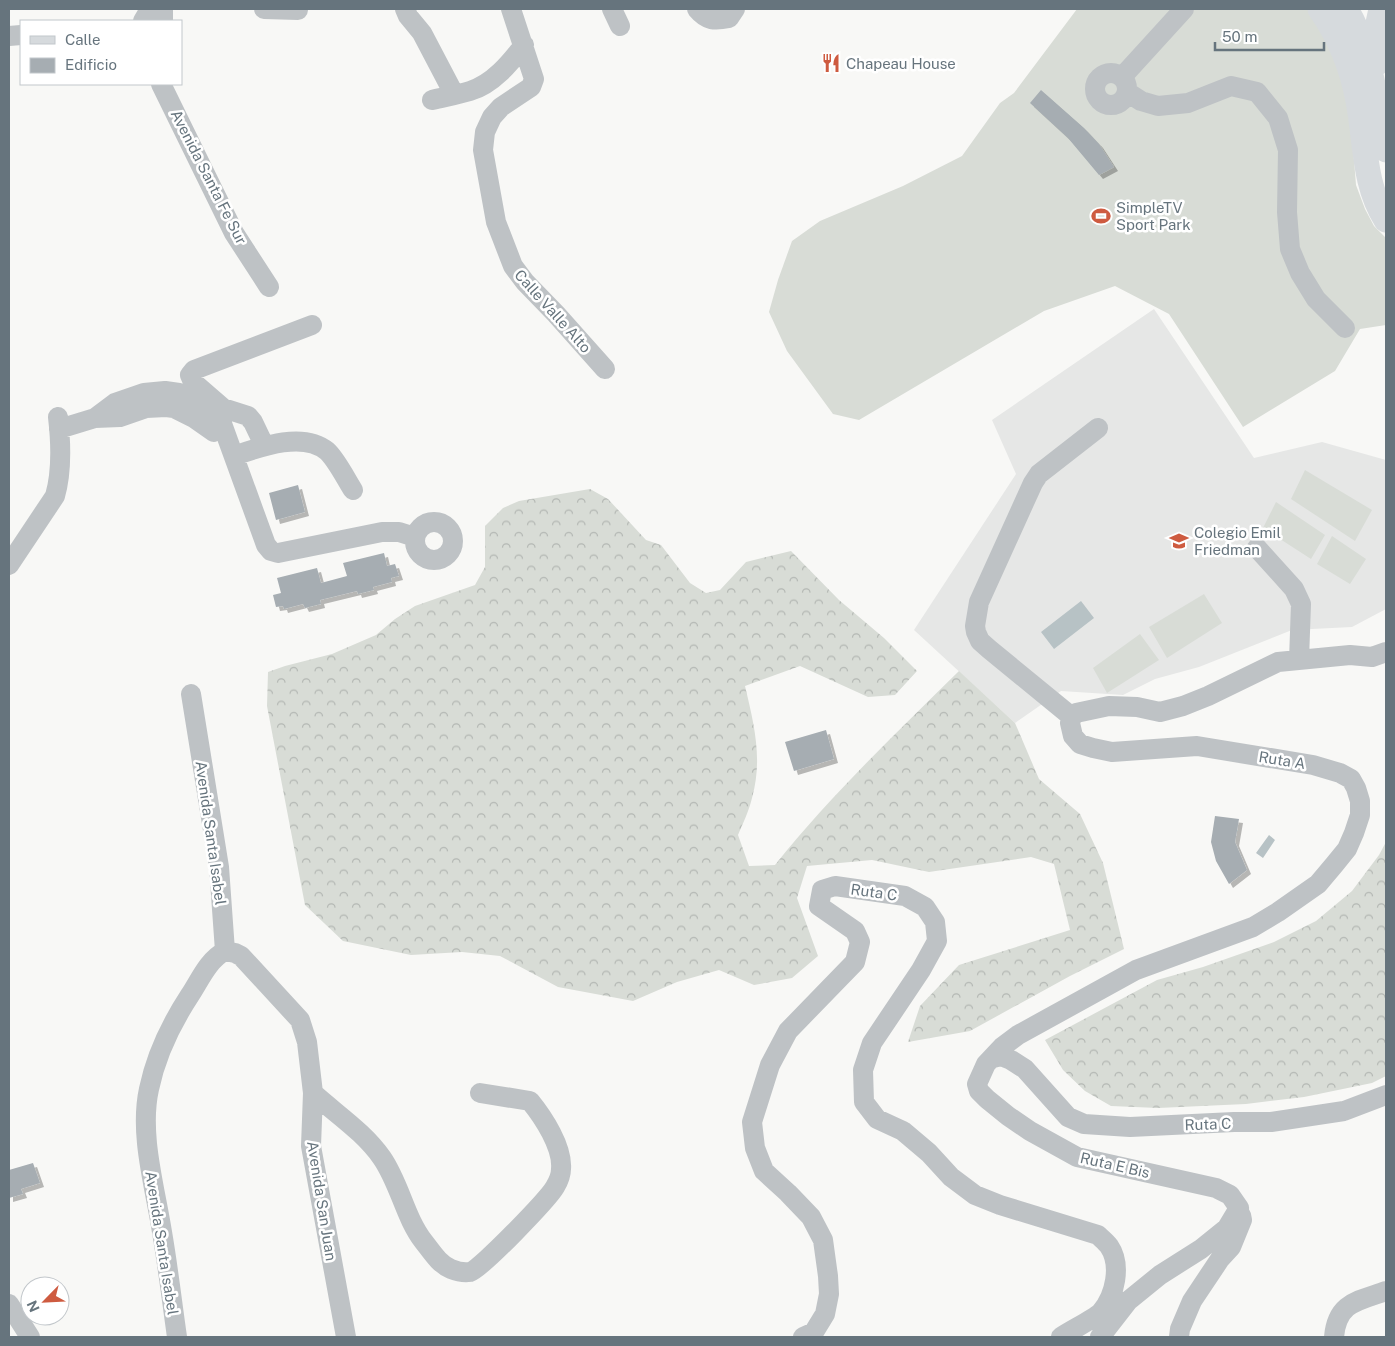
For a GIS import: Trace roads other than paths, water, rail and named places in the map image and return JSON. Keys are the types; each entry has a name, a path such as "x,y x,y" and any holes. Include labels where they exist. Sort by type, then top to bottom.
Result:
{"main road":[{"path":"1320,9 1338,38 1367,99 1386,150"},
{"path":"1346,9 1367,59 1368,178 1377,204 1386,220"},
{"path":"1359,37 1360,27 1367,9"},
{"path":"1367,99 1375,37 1381,9"}],"street":[{"path":"144,20 150,9"},
{"path":"264,9 298,10"},
{"path":"406,9 408,16 422,33 454,94"},
{"name":"Calle Valle Alto","path":"511,9 534,79 531,87 501,107 492,117 485,132 483,150 496,222 513,266 525,282 605,369"},
{"path":"697,9 701,14 715,21 729,18 735,9"},
{"path":"1184,9 1125,84 1141,100 1158,106 1188,103 1231,86 1257,92 1278,118 1288,150 1287,212 1290,249 1300,273 1316,299 1345,328"},
{"path":"432,100 472,91 506,68 524,46"},
{"name":"Avenida Santa Fe Sur","path":"164,86 234,233 269,287"},
{"path":"264,445 248,416 223,408 193,382 190,375 194,370 312,325"},
{"path":"9,566 54,496 59,484 58,422 95,418 115,402 144,393 165,391 231,448 266,544 271,551 278,553 382,532 399,532 415,537"},
{"path":"1098,428 1039,474 1033,483 979,602 975,626 980,641 989,650 1072,717 1076,713 1109,706 1137,707 1160,712 1183,706 1208,696 1278,662 1350,655 1372,657 1386,652"},
{"path":"231,448 300,441 313,442 328,452 353,490"},
{"path":"1257,548 1294,588 1301,604 1300,660"},
{"name":"Avenida Santa Isabel","path":"176,1337 163,1233 148,1150 146,1117 148,1090 159,1053 174,1020 213,960 225,951 219,867 191,694"},
{"name":"Ruta A","path":"993,1058 1002,1047 1018,1035 1136,970 1253,927 1278,912 1318,884 1347,849 1360,815 1360,801 1356,788 1351,779 1340,773 1313,765 1197,746 1112,752 1080,744 1073,736 1070,724 1072,717"},
{"name":"Ruta C","path":"803,1337 814,1332 825,1314 829,1294 823,1240 811,1217 764,1171 755,1148 752,1122 770,1065 788,1030 855,962 860,942 856,931 819,906 822,890 835,886 905,896 925,907 934,922 936,932 937,941 921,970 872,1043 863,1070 864,1102 877,1119 903,1131 929,1153 951,1177 975,1195 1000,1206 1098,1235 1110,1247 1116,1275 1112,1294 1100,1313 1061,1337"},
{"name":"Avenida San Juan","path":"225,951 241,956 300,1020 307,1042 313,1093 311,1146 346,1337"},
{"name":"Ruta C","path":"993,1058 1001,1056 1012,1060 1025,1069 1068,1117 1084,1124 1130,1127 1271,1122 1344,1110 1386,1095"},
{"name":"Ruta E Bis","path":"993,1058 986,1064 977,1084 979,1091 987,1100 1030,1131 1077,1157 1216,1188 1230,1195 1239,1208"},
{"path":"313,1093 361,1134 382,1158 418,1235 440,1263 450,1269 470,1272 481,1266 496,1252 534,1211 555,1187 562,1170 559,1154 550,1131 530,1101 480,1093"},
{"path":"1100,1337 1128,1301 1160,1275 1200,1249 1227,1228 1239,1208"},
{"path":"1179,1337 1180,1329 1192,1301 1220,1259 1231,1247 1242,1220 1239,1208"},
{"path":"1334,1337 1339,1316 1351,1303 1386,1291"},
{"path":"9,1304 30,1337"}],"place":[{"name":"Chapeau House","path":"831,63"},
{"name":"SimpleTV Sport Park","path":"1101,216"},
{"name":"Colegio Emil Friedman","path":"1179,541"}]}
